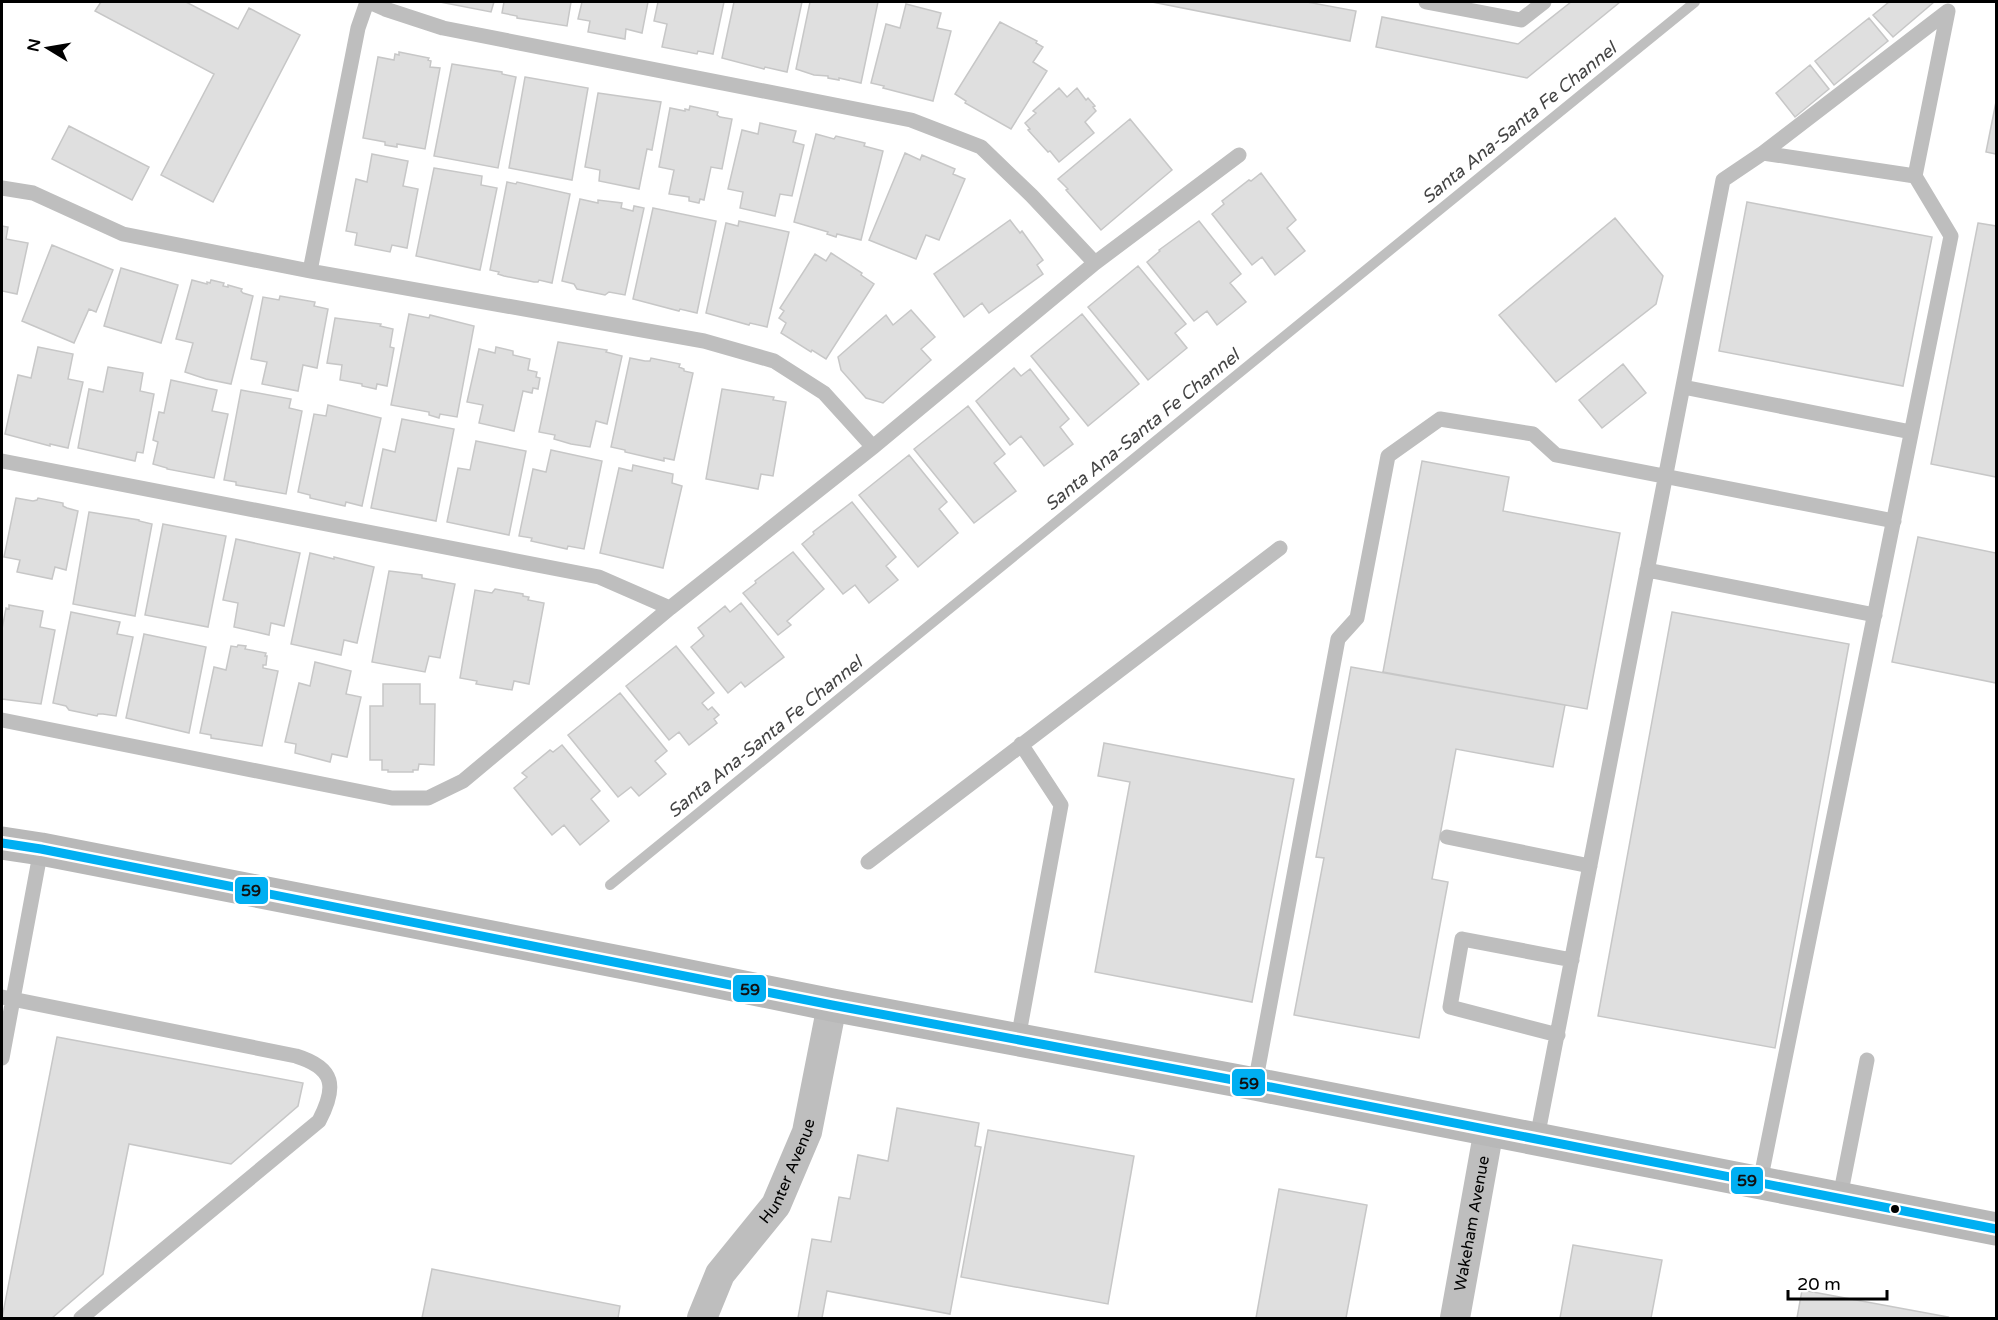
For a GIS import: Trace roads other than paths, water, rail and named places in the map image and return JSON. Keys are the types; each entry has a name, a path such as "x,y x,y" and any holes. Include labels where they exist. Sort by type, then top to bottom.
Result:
{"main road":[{"path":"2,843 832,1005 1538,1138 1996,1229"}],"street":[{"name":"Hunter Avenue","path":"702,1318 720,1274 776,1205 807,1132 832,1005"},
{"name":"Wakeham Avenue","path":"1455,1318 1489,1129"}],"lane":[{"path":"310,271 358,28 368,2 386,5 443,28 911,120 981,147 1032,196 1095,263"},
{"path":"1426,2 1521,20 1544,2"},
{"path":"1538,1138 1723,180 1763,153 1948,11 1914,176 1951,236 1760,1182"},
{"path":"1763,153 1914,176"},
{"path":"2,720 392,798 428,798 463,781 670,608 873,447 1095,263 1239,155"},
{"path":"2,188 33,193 123,234 310,271 704,341 774,361 824,393 873,447"},
{"path":"1683,387 1911,432"},
{"path":"1255,1084 1338,639 1357,618 1388,456 1440,418 1533,434 1556,455 1894,521"},
{"path":"2,461 599,577 670,608"},
{"path":"868,862 1280,548"},
{"path":"1647,570 1875,615"},
{"path":"1018,1039 1061,805 1021,744"},
{"path":"1447,837 1590,866"},
{"path":"2,1058 7,998 41,849"},
{"path":"1558,1035 1450,1007 1462,939 1572,960"},
{"path":"7,998 296,1056 322,1067 329,1081 328,1103 319,1121 81,1318"},
{"path":"1840,1197 1867,1060"}],"waterway":[{"name":"Santa Ana-Santa Fe Channel","path":"610,885 1695,2"}]}
